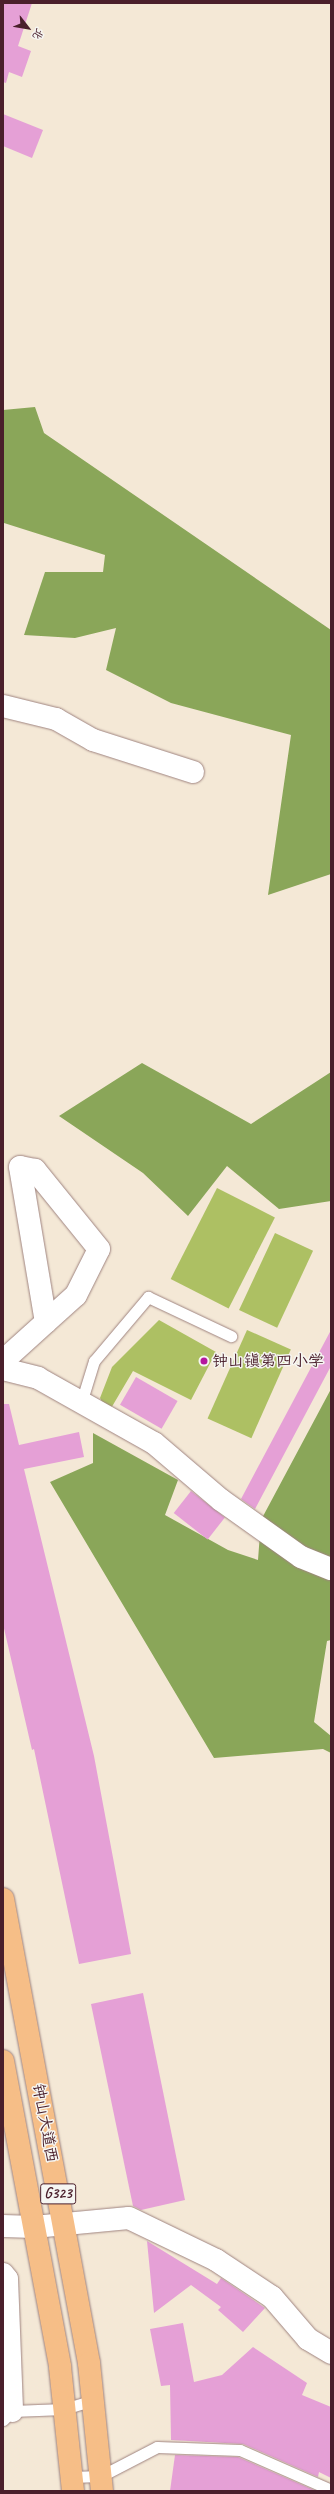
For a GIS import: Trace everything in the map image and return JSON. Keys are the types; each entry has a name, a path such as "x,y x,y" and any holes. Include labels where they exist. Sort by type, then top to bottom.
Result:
{"highway":[{"name":"钟山大道西","path":"3,1899 89,2363 102,2483"},
{"name":"钟山大道西","path":"3,2061 60,2367 72,2484"}],"street":[{"path":"3,706 56,719 93,740 193,772"},
{"path":"3,1361 76,1295 99,1249 35,1170 20,1167 46,1322"},
{"path":"3,1369 38,1378 154,1443 221,1500 295,1553 331,1569"},
{"path":"3,2226 34,2226 129,2218 216,2260 272,2297 308,2339 331,2353"},
{"path":"3,2274 7,2279 6,2324 8,2415"}],"lane":[{"path":"81,1403 94,1361 148,1297 231,1336"},
{"path":"8,2415 64,2409 93,2400"},
{"path":"72,2484 102,2483 157,2447 240,2450 331,2490"}],"green space":[{"path":"35,407 44,433 331,630 331,874 268,895 291,735 171,703 106,670 116,628 75,638 24,635 45,572 103,572 105,555 4,523 3,526 3,410"},
{"path":"142,1063 251,1124 331,1072 331,1201 279,1209 227,1166 188,1216 143,1173 59,1116"},
{"path":"217,1188 275,1218 229,1308 171,1279"},
{"path":"275,1233 313,1251 277,1328 239,1310"},
{"path":"159,1320 216,1352 191,1400 133,1371 110,1410 105,1407 100,1398 112,1367"},
{"path":"247,1330 291,1350 251,1438 208,1419"},
{"path":"331,1389 331,1640 327,1641 314,1722 331,1736 331,1753 323,1749 214,1758 50,1482 93,1463 93,1433 178,1480 165,1515 228,1550 258,1560 261,1520"}],"building":[{"path":"3,3 32,3 18,46 31,51 22,77 9,72 6,83 3,82"},
{"path":"3,114 43,130 32,158 3,146"},
{"path":"331,1330 331,1366 255,1509 241,1499"},
{"path":"136,1377 178,1401 162,1429 120,1405"},
{"path":"3,1404 9,1404 19,1445 79,1432 84,1457 24,1469 94,1756 131,1954 79,1964 34,1749 32,1750 3,1624"},
{"path":"191,1491 225,1517 208,1540 174,1513"},
{"path":"143,1993 185,2200 141,2210 133,2206 91,2004"},
{"path":"147,2241 217,2284 221,2278 265,2308 243,2332 218,2310 221,2307 191,2285 154,2313"},
{"path":"183,2323 194,2382 222,2375 253,2347 307,2383 302,2395 331,2407 331,2478 319,2472 318,2477 243,2444 171,2440 170,2385 161,2386 150,2329"},
{"path":"175,2455 238,2457 314,2490 170,2491"}],"place":[{"name":"钟山镇第四小学","path":"204,1361"}]}
